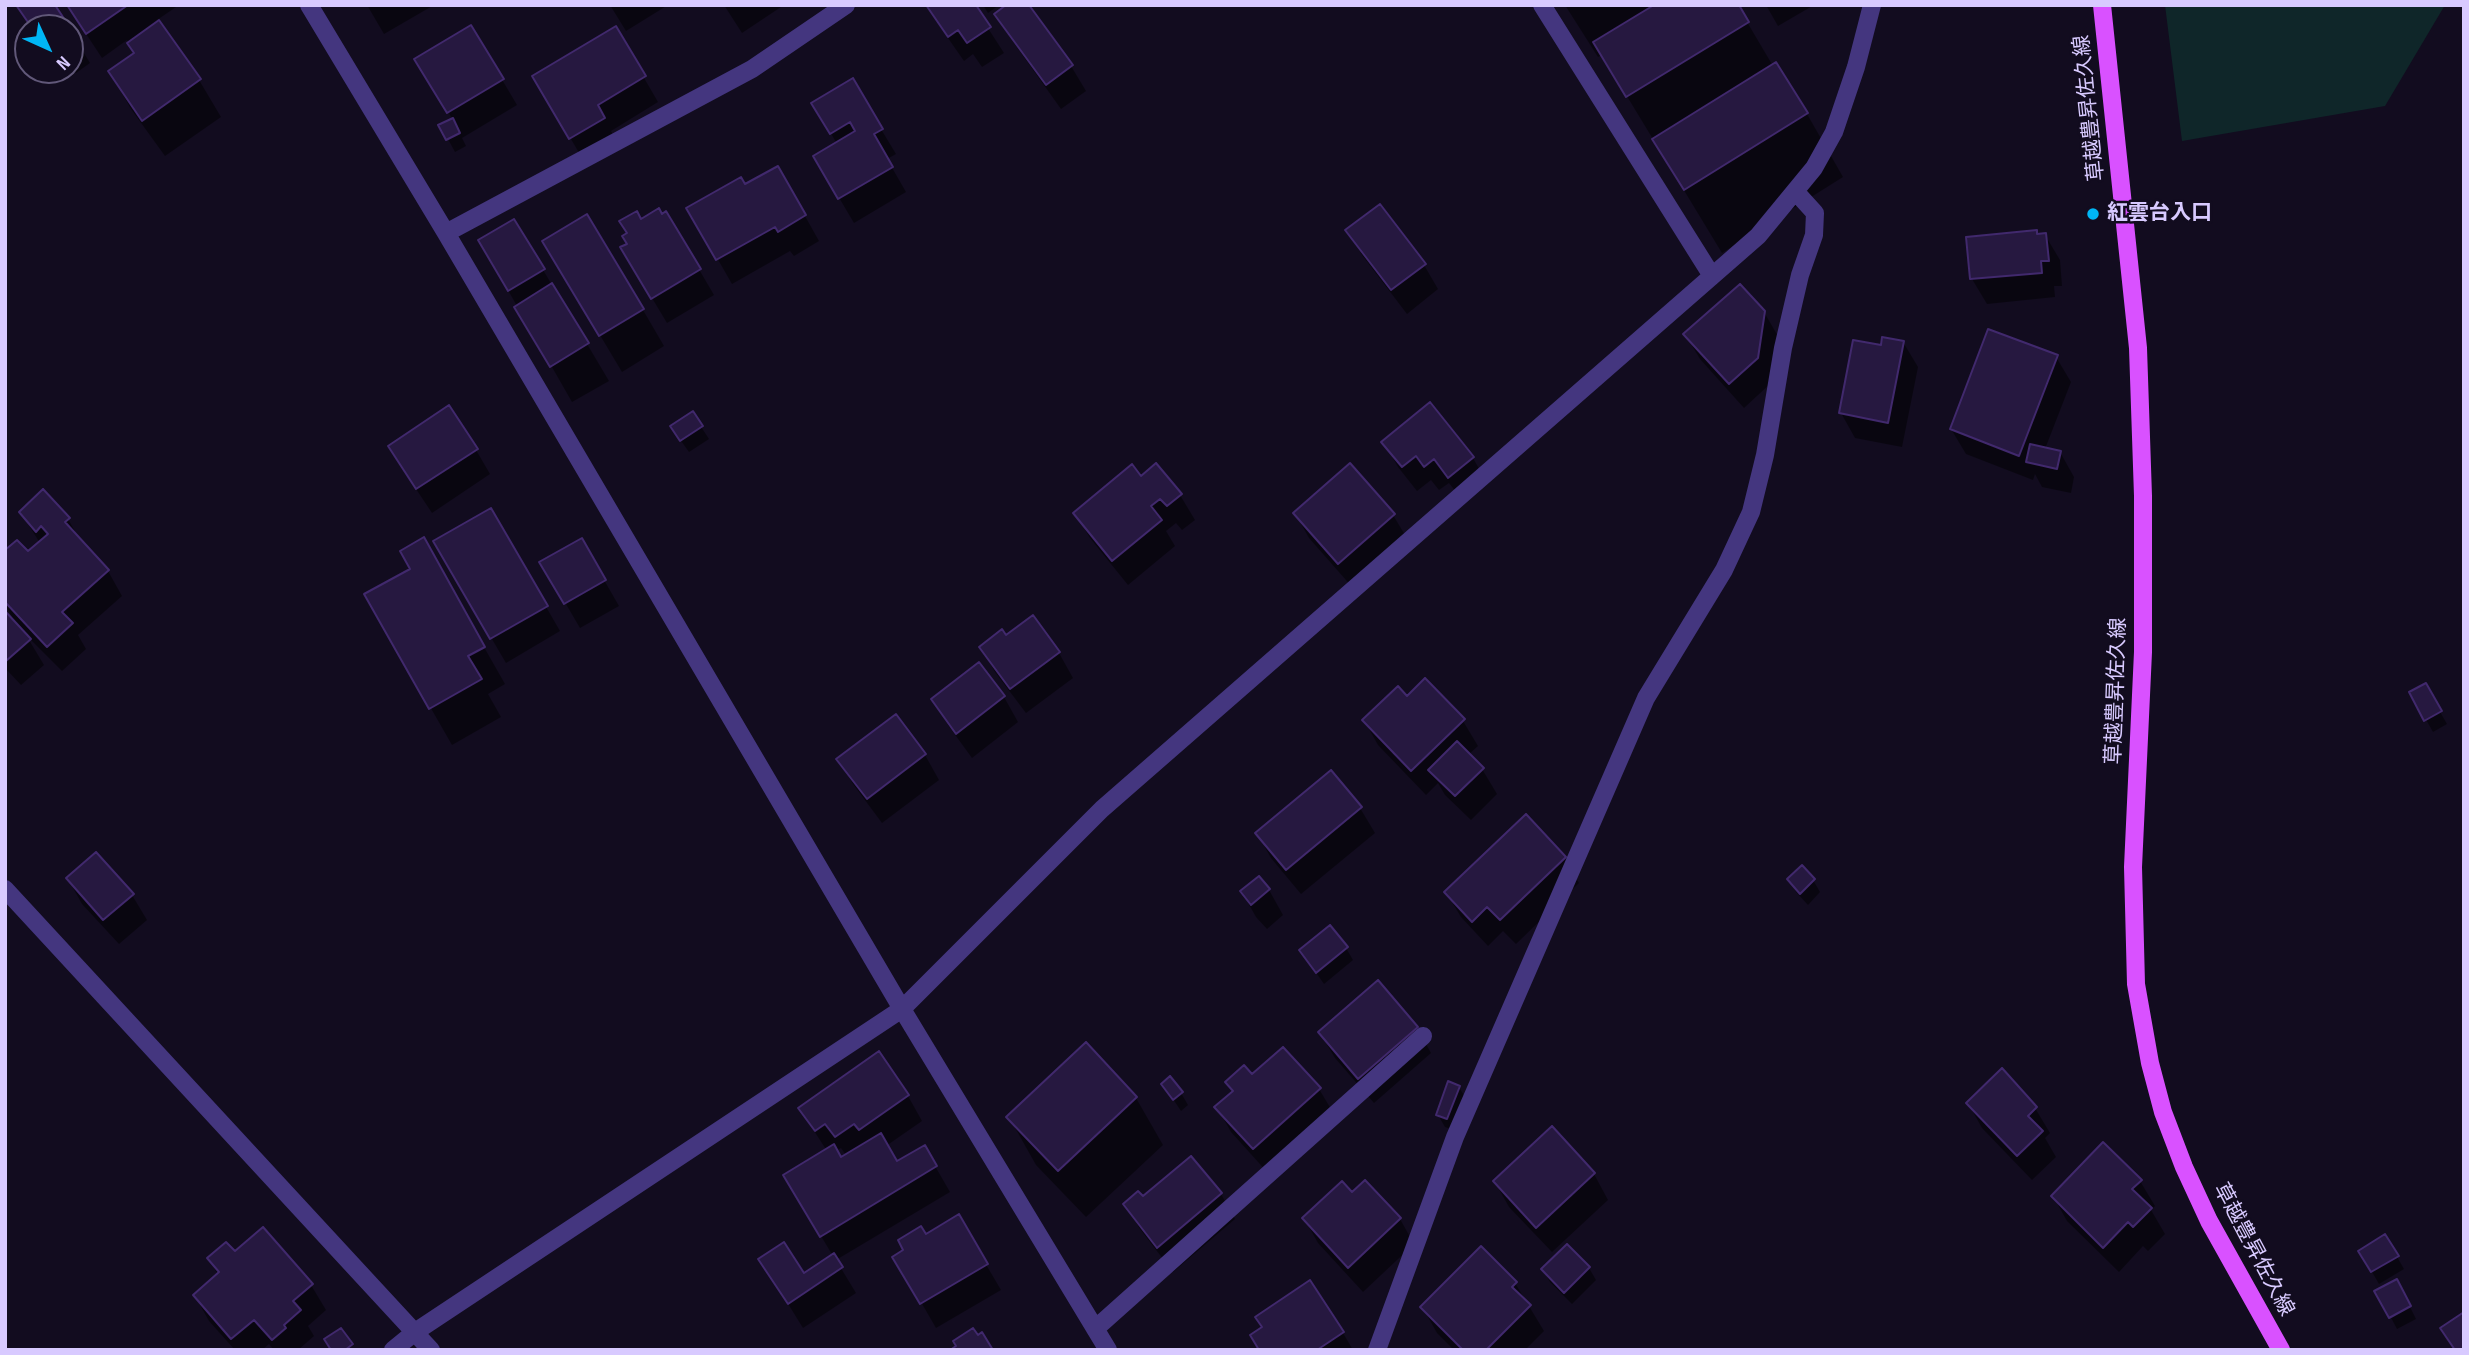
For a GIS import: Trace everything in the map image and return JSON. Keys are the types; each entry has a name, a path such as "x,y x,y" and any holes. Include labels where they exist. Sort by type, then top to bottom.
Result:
{"main road":[{"name":"草越豊昇佐久線","path":"2102,5 2138,348 2143,496 2143,652 2133,867 2136,984 2163,1112 2183,1167 2209,1221 2281,1350"}],"street":[{"path":"309,5 902,1009 1108,1350"},
{"path":"446,233 752,69 846,5"},
{"path":"1542,5 1712,276"},
{"path":"393,1350 415,1332 902,1009 1102,809 1758,236 1814,168 1834,132 1856,67 1872,5"},
{"path":"1377,1350 1455,1137 1646,698 1724,570 1751,512 1765,455 1783,348 1800,275 1814,235 1815,213 1795,191"},
{"path":"5,889 431,1350"},
{"path":"1096,1329 1423,1036"}],"green space":[{"path":"2165,5 2445,5 2385,106 2182,141"}],"building":[{"path":"16,5 55,5 61,14 22,14"},
{"path":"67,5 128,5 86,34 84,14 73,14"},
{"path":"926,5 976,5 991,27 967,43 958,30 948,37"},
{"path":"1006,5 1029,5 1073,65 1046,85 994,14"},
{"path":"1654,5 1739,5 1749,22 1626,97 1593,42"},
{"path":"159,20 201,79 142,121 108,71 134,53 127,43"},
{"path":"471,25 504,79 447,113 414,59"},
{"path":"616,26 646,76 598,105 605,118 569,139 532,76"},
{"path":"1776,62 1808,113 1684,190 1652,139"},
{"path":"853,78 883,129 874,134 893,167 838,199 813,156 855,131 850,122 830,134 811,103"},
{"path":"453,118 460,133 446,140 438,125"},
{"path":"778,166 806,215 778,232 775,227 716,260 686,208 741,177 745,184"},
{"path":"1380,204 1426,264 1391,290 1345,230"},
{"path":"659,208 662,214 666,211 701,269 651,299 620,247 627,244 622,236 627,233 619,221 637,211 641,219"},
{"path":"587,214 644,309 599,336 542,241"},
{"path":"514,219 545,269 508,291 478,240"},
{"path":"2037,230 2037,234 2046,233 2049,261 2041,261 2042,273 1970,279 1966,237"},
{"path":"552,283 589,343 550,367 514,307"},
{"path":"1740,284 1765,311 1758,358 1729,384 1683,334"},
{"path":"1988,329 2058,355 2019,456 1950,429"},
{"path":"1882,337 1904,341 1888,423 1839,413 1853,340 1881,345"},
{"path":"1430,402 1474,457 1448,478 1434,459 1424,467 1416,456 1402,467 1381,442"},
{"path":"449,405 478,449 416,489 388,446"},
{"path":"693,411 703,426 680,441 670,426"},
{"path":"2030,444 2061,451 2057,469 2026,462"},
{"path":"1156,463 1182,494 1167,506 1160,499 1151,506 1162,520 1112,561 1073,513 1132,464 1141,476"},
{"path":"1350,463 1395,514 1338,564 1293,513"},
{"path":"43,489 70,518 65,522 109,570 62,612 73,623 47,647 5,602 5,550 17,540 28,551 48,534 41,526 36,532 19,512"},
{"path":"491,508 548,606 490,639 433,541"},
{"path":"424,537 485,647 468,656 482,679 429,709 364,594 410,569 400,551"},
{"path":"582,538 606,580 564,604 539,562"},
{"path":"5,611 31,639 6,661 5,661"},
{"path":"1033,615 1060,652 1010,689 979,647 1002,629 1006,635"},
{"path":"979,662 1005,696 956,734 931,699"},
{"path":"1425,678 1465,719 1411,771 1362,720 1398,686 1407,696"},
{"path":"2426,683 2442,711 2424,721 2409,692"},
{"path":"896,714 926,754 867,799 836,759"},
{"path":"1457,741 1484,768 1455,796 1428,770"},
{"path":"1331,770 1362,807 1286,870 1255,833"},
{"path":"1526,814 1566,857 1500,920 1487,907 1472,922 1444,892"},
{"path":"96,852 134,894 103,920 66,878"},
{"path":"1802,865 1815,879 1800,894 1787,879"},
{"path":"1259,876 1270,889 1251,905 1240,891"},
{"path":"1330,925 1348,947 1316,973 1299,950"},
{"path":"1378,980 1418,1027 1358,1079 1318,1032"},
{"path":"1086,1042 1137,1097 1058,1171 1006,1117"},
{"path":"1283,1047 1321,1088 1253,1149 1214,1107 1233,1091 1225,1082 1244,1065 1252,1074"},
{"path":"879,1051 909,1095 859,1130 854,1124 835,1137 825,1124 815,1131 798,1108"},
{"path":"2002,1068 2037,1107 2028,1116 2043,1131 2017,1156 1966,1103"},
{"path":"1170,1076 1183,1092 1173,1100 1161,1084"},
{"path":"1448,1081 1460,1086 1447,1119 1436,1115"},
{"path":"1552,1126 1595,1173 1536,1228 1493,1181"},
{"path":"881,1133 897,1161 925,1145 937,1166 820,1237 783,1175 834,1144 841,1157"},
{"path":"2103,1142 2142,1180 2132,1189 2152,1208 2133,1227 2128,1222 2103,1248 2051,1196"},
{"path":"1191,1156 1222,1193 1157,1248 1123,1204 1138,1191 1143,1196"},
{"path":"1365,1180 1401,1218 1348,1268 1302,1218 1342,1181 1352,1192"},
{"path":"959,1214 988,1264 920,1304 892,1257 903,1250 898,1240 921,1226 926,1234"},
{"path":"263,1227 313,1284 293,1301 301,1310 272,1340 254,1320 231,1339 193,1295 219,1272 207,1258 226,1242 235,1251"},
{"path":"2385,1234 2399,1256 2371,1272 2358,1251"},
{"path":"784,1242 804,1273 834,1253 843,1267 788,1304 758,1259"},
{"path":"1567,1244 1590,1267 1564,1293 1541,1269"},
{"path":"1481,1246 1517,1282 1512,1287 1531,1305 1486,1350 1463,1350 1420,1307"},
{"path":"2397,1279 2411,1306 2389,1318 2374,1291"},
{"path":"1310,1280 1344,1332 1317,1350 1259,1350 1250,1335 1262,1327 1255,1317"},
{"path":"2464,1312 2464,1350 2455,1350 2440,1328"},
{"path":"341,1328 353,1344 345,1350 331,1350 324,1339"},
{"path":"973,1328 978,1335 982,1332 993,1350 950,1350 956,1346 953,1341"}],"place":[{"name":"紅雲台入口","path":"2093,214"}]}
